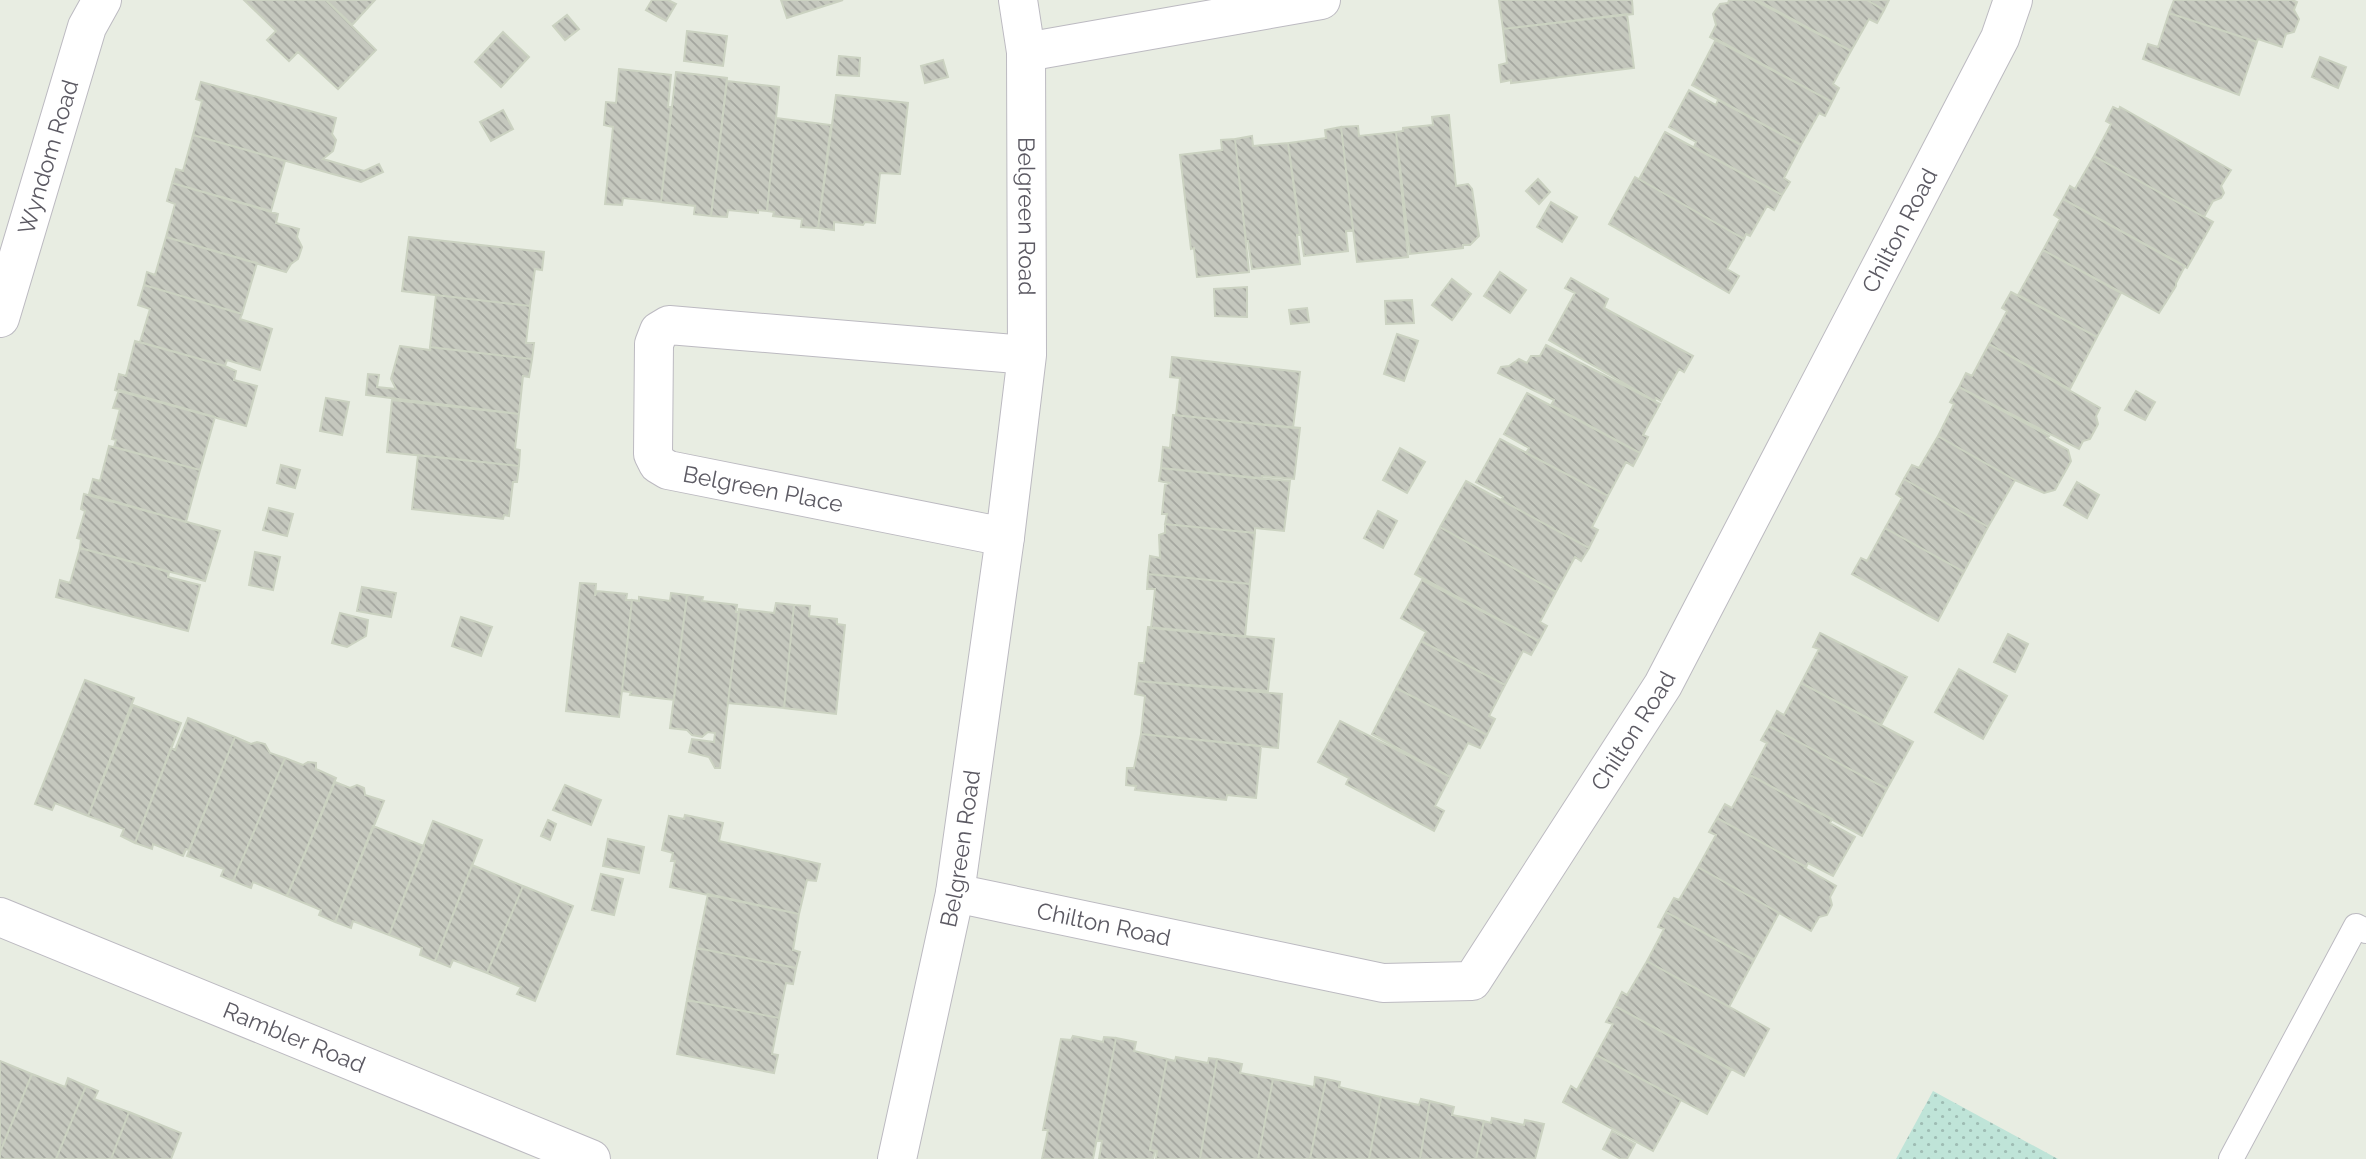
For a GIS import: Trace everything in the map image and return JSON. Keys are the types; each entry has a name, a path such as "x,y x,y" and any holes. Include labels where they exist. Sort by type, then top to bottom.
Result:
{"street":[{"name":"Wyndom Road","path":"0,318 88,27 102,0"},
{"name":"Belgreen Road","path":"1018,0 1026,52 1026,367"},
{"path":"1026,52 1321,0"},
{"name":"Chilton Road","path":"955,893 1383,983 1472,981 1663,685 2000,38 2013,0"},
{"name":"Belgreen Place","path":"1005,537 668,470 658,464 653,454 654,344 659,331 669,325 1026,367"},
{"path":"1005,537 1026,367"},
{"name":"Belgreen Road","path":"897,1159 955,893 1005,537"},
{"name":"Rambler Road","path":"0,917 591,1159"}],"lane":[{"path":"2231,1159 2356,926 2366,931"}],"shaded area":[{"path":"1933,1091 2058,1159 1896,1159"}],"building":[{"path":"244,0 326,0 376,50 338,89 298,52 289,61 267,40 276,31"},
{"path":"326,0 375,0 352,25"},
{"path":"652,0 668,0 676,4 666,21 646,10"},
{"path":"781,0 843,0 787,18"},
{"path":"1499,0 1632,0 1633,14 1503,29"},
{"path":"1729,0 1754,0 1851,51 1833,84 1839,88 1832,102 1710,37 1716,25 1713,14 1720,4 1728,3"},
{"path":"1757,0 1867,0 1884,10 1877,23 1869,19 1851,51"},
{"path":"1867,0 1889,0 1884,10"},
{"path":"2174,0 2292,0 2297,2 2294,10 2299,19 2294,32 2286,34 2282,47 2258,39 2257,42 2169,13"},
{"path":"2169,13 2257,42 2239,95 2143,59 2148,44 2158,47"},
{"path":"1627,14 1634,68 1501,82 1499,65 1507,63 1503,29"},
{"path":"567,15 579,29 565,40 553,26"},
{"path":"687,31 727,36 723,66 684,61"},
{"path":"503,32 529,57 501,87 475,62"},
{"path":"1716,39 1832,102 1825,116 1819,113 1801,145 1692,85"},
{"path":"839,56 860,58 859,76 837,75"},
{"path":"2320,57 2346,67 2338,88 2312,77"},
{"path":"943,60 948,77 925,83 921,66"},
{"path":"619,69 671,75 668,107 671,107 661,202 623,198 622,205 605,204 613,127 604,125 606,102 616,103"},
{"path":"676,72 727,78 711,216 694,214 695,206 661,202"},
{"path":"727,81 779,87 767,211 758,210 758,213 728,210 727,217 711,216"},
{"path":"201,82 336,118 332,134 336,140 333,151 323,159 364,171 379,164 383,172 361,182 193,135 202,101 196,99"},
{"path":"1689,90 1716,105 1718,100 1801,145 1784,178 1790,182 1782,195 1694,147 1696,142 1669,127"},
{"path":"836,95 908,103 900,174 880,173 875,223 865,222 863,225 834,222 834,230 818,228"},
{"path":"2113,107 2119,110 2120,107 2231,170 2221,186 2224,193 2221,198 2213,201 2204,217 2094,156 2111,124 2106,121"},
{"path":"503,110 513,129 491,141 480,122"},
{"path":"1449,115 1456,186 1468,184 1472,189 1479,236 1470,245 1463,245 1463,248 1410,254 1396,132 1403,131 1403,128 1433,125 1432,117"},
{"path":"776,118 831,125 818,228 801,227 802,219 773,216 774,212 767,211"},
{"path":"1358,126 1359,136 1396,132 1408,257 1357,262 1341,127"},
{"path":"1341,127 1353,230 1346,231 1348,251 1304,256 1288,143 1326,138 1325,130"},
{"path":"1665,132 1782,195 1774,210 1767,206 1750,236 1746,234 1744,239 1639,179"},
{"path":"193,135 285,161 271,211 172,183 176,169 183,171"},
{"path":"1252,136 1253,146 1288,143 1300,235 1297,235 1300,264 1252,269 1246,241 1235,139"},
{"path":"1235,139 1249,272 1197,277 1180,155 1222,150 1221,140"},
{"path":"2094,156 2213,222 2187,268 2063,199 2070,186 2075,189"},
{"path":"1635,177 1744,239 1727,269 1739,276 1729,293 1609,224"},
{"path":"1538,179 1550,192 1539,204 1526,191"},
{"path":"172,183 278,214 276,223 299,229 297,237 302,247 298,259 286,272 166,237 175,204 167,201"},
{"path":"2063,199 2185,266 2159,313 2043,250 2060,219 2054,215"},
{"path":"1551,202 1577,217 1562,242 1537,227"},
{"path":"166,237 257,263 242,314 144,285 147,272 155,275"},
{"path":"409,237 544,252 542,270 535,269 530,306 402,291"},
{"path":"2043,250 2121,293 2097,337 2018,295"},
{"path":"1500,272 1526,290 1510,313 1484,296"},
{"path":"1571,278 1608,299 1604,308 1693,356 1684,372 1679,369 1661,401 1656,398 1655,401 1549,340 1575,293 1565,288"},
{"path":"1452,279 1471,294 1452,320 1432,305"},
{"path":"144,285 242,314 240,319 272,329 260,370 227,360 225,366 140,342 150,309 138,305"},
{"path":"1247,287 1247,317 1215,316 1214,289"},
{"path":"2011,292 2097,337 2070,389 1989,344 2007,311 2002,308"},
{"path":"436,295 530,306 526,343 534,343 532,359 430,347"},
{"path":"1412,300 1414,323 1386,324 1385,301"},
{"path":"1307,308 1309,322 1291,324 1289,310"},
{"path":"1397,334 1418,341 1404,381 1384,374"},
{"path":"135,341 225,366 236,371 234,380 257,386 246,426 115,390 119,374 126,376"},
{"path":"1989,344 2100,408 2096,416 2098,424 2090,439 2083,441 2079,449 1959,387 1966,373 1972,376"},
{"path":"1546,345 1660,404 1643,435 1648,437 1640,453 1551,405 1554,400 1498,373 1501,367 1509,366 1519,359 1527,363 1531,356 1540,356"},
{"path":"400,346 532,359 529,377 523,376 519,414 366,395 368,374 379,375 377,387 396,389 391,379"},
{"path":"1172,357 1300,372 1293,428 1176,415 1180,378 1170,377"},
{"path":"1959,387 2049,436 2047,438 2068,450 2071,461 2055,490 2044,493 2015,480 1938,436 1954,404 1950,402"},
{"path":"119,390 215,417 200,470 114,447 116,440 112,439 120,409 113,408"},
{"path":"2136,391 2155,402 2145,420 2125,410"},
{"path":"1527,393 1640,453 1633,466 1626,462 1608,496 1526,453 1529,448 1504,434"},
{"path":"326,398 349,402 342,435 320,431"},
{"path":"392,400 519,414 515,449 520,450 519,466 387,452"},
{"path":"1173,415 1300,428 1294,479 1262,476 1262,479 1161,468 1163,447 1170,448"},
{"path":"1938,436 2015,480 1988,527 1904,479 1912,465 1919,468"},
{"path":"1500,439 1608,496 1592,527 1598,530 1589,548 1501,500 1503,497 1476,482"},
{"path":"109,446 200,470 186,522 89,494 93,479 100,481"},
{"path":"1400,448 1425,462 1407,493 1383,480"},
{"path":"418,455 519,466 517,482 513,482 509,516 504,515 503,519 412,509"},
{"path":"281,465 300,470 295,488 277,483"},
{"path":"1161,468 1290,481 1284,531 1255,528 1255,533 1165,524 1167,514 1162,514 1165,485 1169,483 1159,481"},
{"path":"1904,479 1988,527 1964,572 1885,528 1902,498 1896,494"},
{"path":"1466,481 1589,548 1581,561 1575,557 1556,592 1440,527"},
{"path":"2077,482 2099,495 2087,518 2064,505"},
{"path":"84,494 220,531 205,581 80,548 81,539 77,538 85,511 81,509"},
{"path":"269,508 293,514 287,536 263,530"},
{"path":"1378,511 1397,521 1383,548 1364,538"},
{"path":"1165,524 1255,533 1250,584 1148,574 1150,556 1160,558 1159,535 1165,533"},
{"path":"1440,527 1556,592 1540,622 1547,626 1539,641 1415,574"},
{"path":"1885,528 1964,572 1938,621 1852,574 1861,558 1867,561"},
{"path":"80,548 169,572 168,577 200,585 188,631 56,597 60,580 70,583"},
{"path":"255,552 280,557 273,590 249,585"},
{"path":"1148,574 1250,584 1245,637 1151,628 1155,589 1147,589"},
{"path":"1422,580 1539,641 1531,655 1523,651 1505,685 1421,641 1426,632 1401,618"},
{"path":"580,583 596,584 595,596 597,591 627,594 626,600 632,600 619,717 566,711"},
{"path":"362,587 396,593 391,617 357,611"},
{"path":"671,593 687,595 674,700 630,695 631,692 622,691 632,600 639,601 639,597 670,601"},
{"path":"687,595 703,597 702,601 737,605 736,612 739,612 720,768 715,768 709,757 689,752 692,739 714,742 715,733 708,732 702,737 692,735 687,730 670,728"},
{"path":"776,603 794,605 784,708 728,703 739,609 774,613"},
{"path":"794,605 810,606 809,616 837,619 837,624 845,625 836,714 784,708"},
{"path":"340,613 368,620 366,636 347,647 332,643"},
{"path":"461,617 492,627 481,656 452,646"},
{"path":"1148,627 1274,639 1268,691 1137,681 1139,663 1144,663"},
{"path":"1820,633 1907,677 1881,725 1801,683 1819,649 1813,647"},
{"path":"2008,634 2028,644 2015,672 1994,662"},
{"path":"1421,641 1505,685 1489,716 1495,719 1487,735 1396,688"},
{"path":"1959,669 2007,696 1983,739 1935,712"},
{"path":"85,680 134,698 88,816 55,803 52,810 35,804"},
{"path":"1137,681 1282,694 1278,748 1141,734 1145,696 1135,694"},
{"path":"1801,683 1913,742 1887,789 1769,726 1777,711 1784,715"},
{"path":"1396,688 1487,735 1480,748 1468,743 1450,777 1372,734"},
{"path":"133,705 181,723 135,843 121,836 124,829 88,816"},
{"path":"188,718 235,737 189,850 186,849 183,856 153,844 152,849 135,843 171,748 175,750"},
{"path":"1340,721 1450,777 1435,806 1444,811 1434,831 1346,784 1349,778 1318,762"},
{"path":"1769,726 1887,789 1862,836 1750,775 1767,743 1761,740"},
{"path":"1141,734 1261,746 1256,798 1227,795 1226,800 1135,790 1136,786 1126,785 1127,768 1134,768"},
{"path":"235,737 251,744 265,744 270,753 285,758 233,881 221,876 224,869 187,856"},
{"path":"285,758 303,765 308,762 316,763 316,769 336,778 287,896 253,882 251,888 233,881"},
{"path":"1750,775 1832,819 1830,823 1855,837 1833,876 1808,863 1806,867 1717,818 1725,804 1732,808"},
{"path":"335,782 350,788 357,785 364,788 365,795 384,801 335,922 319,915 321,910 287,896"},
{"path":"565,785 601,800 591,825 553,810"},
{"path":"685,815 723,823 719,841 820,864 816,881 807,880 799,914 670,887 675,861 671,861 673,853 662,850 669,816 684,819"},
{"path":"1717,818 1836,886 1830,897 1832,905 1827,915 1819,917 1811,931 1698,867 1716,835 1709,832"},
{"path":"548,820 556,824 550,840 541,836"},
{"path":"433,821 482,840 435,961 420,955 422,948 389,935"},
{"path":"373,826 424,846 389,935 353,921 351,928 335,922"},
{"path":"608,839 644,847 639,873 603,866"},
{"path":"472,865 523,886 487,973 453,960 450,967 435,961"},
{"path":"1698,867 1779,913 1754,960 1666,912 1674,898 1679,900"},
{"path":"601,874 623,879 614,915 592,910"},
{"path":"523,886 573,906 535,1001 517,994 521,987 487,973"},
{"path":"708,894 799,914 793,950 800,952 796,968 697,948"},
{"path":"1666,912 1754,960 1729,1007 1647,961 1664,929 1658,927"},
{"path":"697,948 796,968 793,984 786,983 779,1018 687,1000"},
{"path":"1647,961 1769,1029 1744,1076 1615,1006 1622,992 1627,995"},
{"path":"687,1000 779,1018 772,1054 778,1055 774,1073 677,1054"},
{"path":"1615,1006 1731,1070 1707,1114 1596,1055 1613,1024 1606,1022"},
{"path":"1073,1036 1103,1042 1104,1037 1116,1038 1093,1159 1042,1159 1048,1130 1043,1130 1061,1039 1071,1040"},
{"path":"1116,1038 1136,1042 1134,1051 1167,1059 1150,1150 1155,1151 1153,1159 1099,1159 1102,1141 1097,1140"},
{"path":"1596,1055 1681,1100 1653,1151 1563,1102 1571,1086 1577,1090"},
{"path":"1176,1057 1208,1063 1209,1058 1217,1059 1200,1159 1156,1159 1157,1151 1150,1150 1167,1059 1175,1061"},
{"path":"1217,1059 1242,1064 1240,1073 1273,1079 1258,1159 1200,1159"},
{"path":"0,1061 32,1074 0,1152"},
{"path":"32,1074 65,1087 68,1078 86,1086 56,1159 0,1159 0,1152"},
{"path":"1315,1077 1326,1079 1310,1159 1258,1159 1273,1079 1314,1087"},
{"path":"1326,1079 1340,1082 1339,1087 1381,1097 1369,1159 1310,1159"},
{"path":"86,1086 98,1091 94,1099 129,1112 111,1159 56,1159"},
{"path":"1381,1097 1419,1105 1421,1099 1430,1101 1420,1159 1369,1159"},
{"path":"1430,1101 1454,1107 1452,1115 1484,1121 1476,1159 1420,1159"},
{"path":"129,1112 181,1133 171,1159 111,1159"},
{"path":"1492,1118 1524,1125 1525,1120 1544,1124 1535,1159 1476,1159 1484,1121 1491,1123"},
{"path":"1612,1131 1635,1144 1627,1159 1621,1159 1603,1149"}]}
